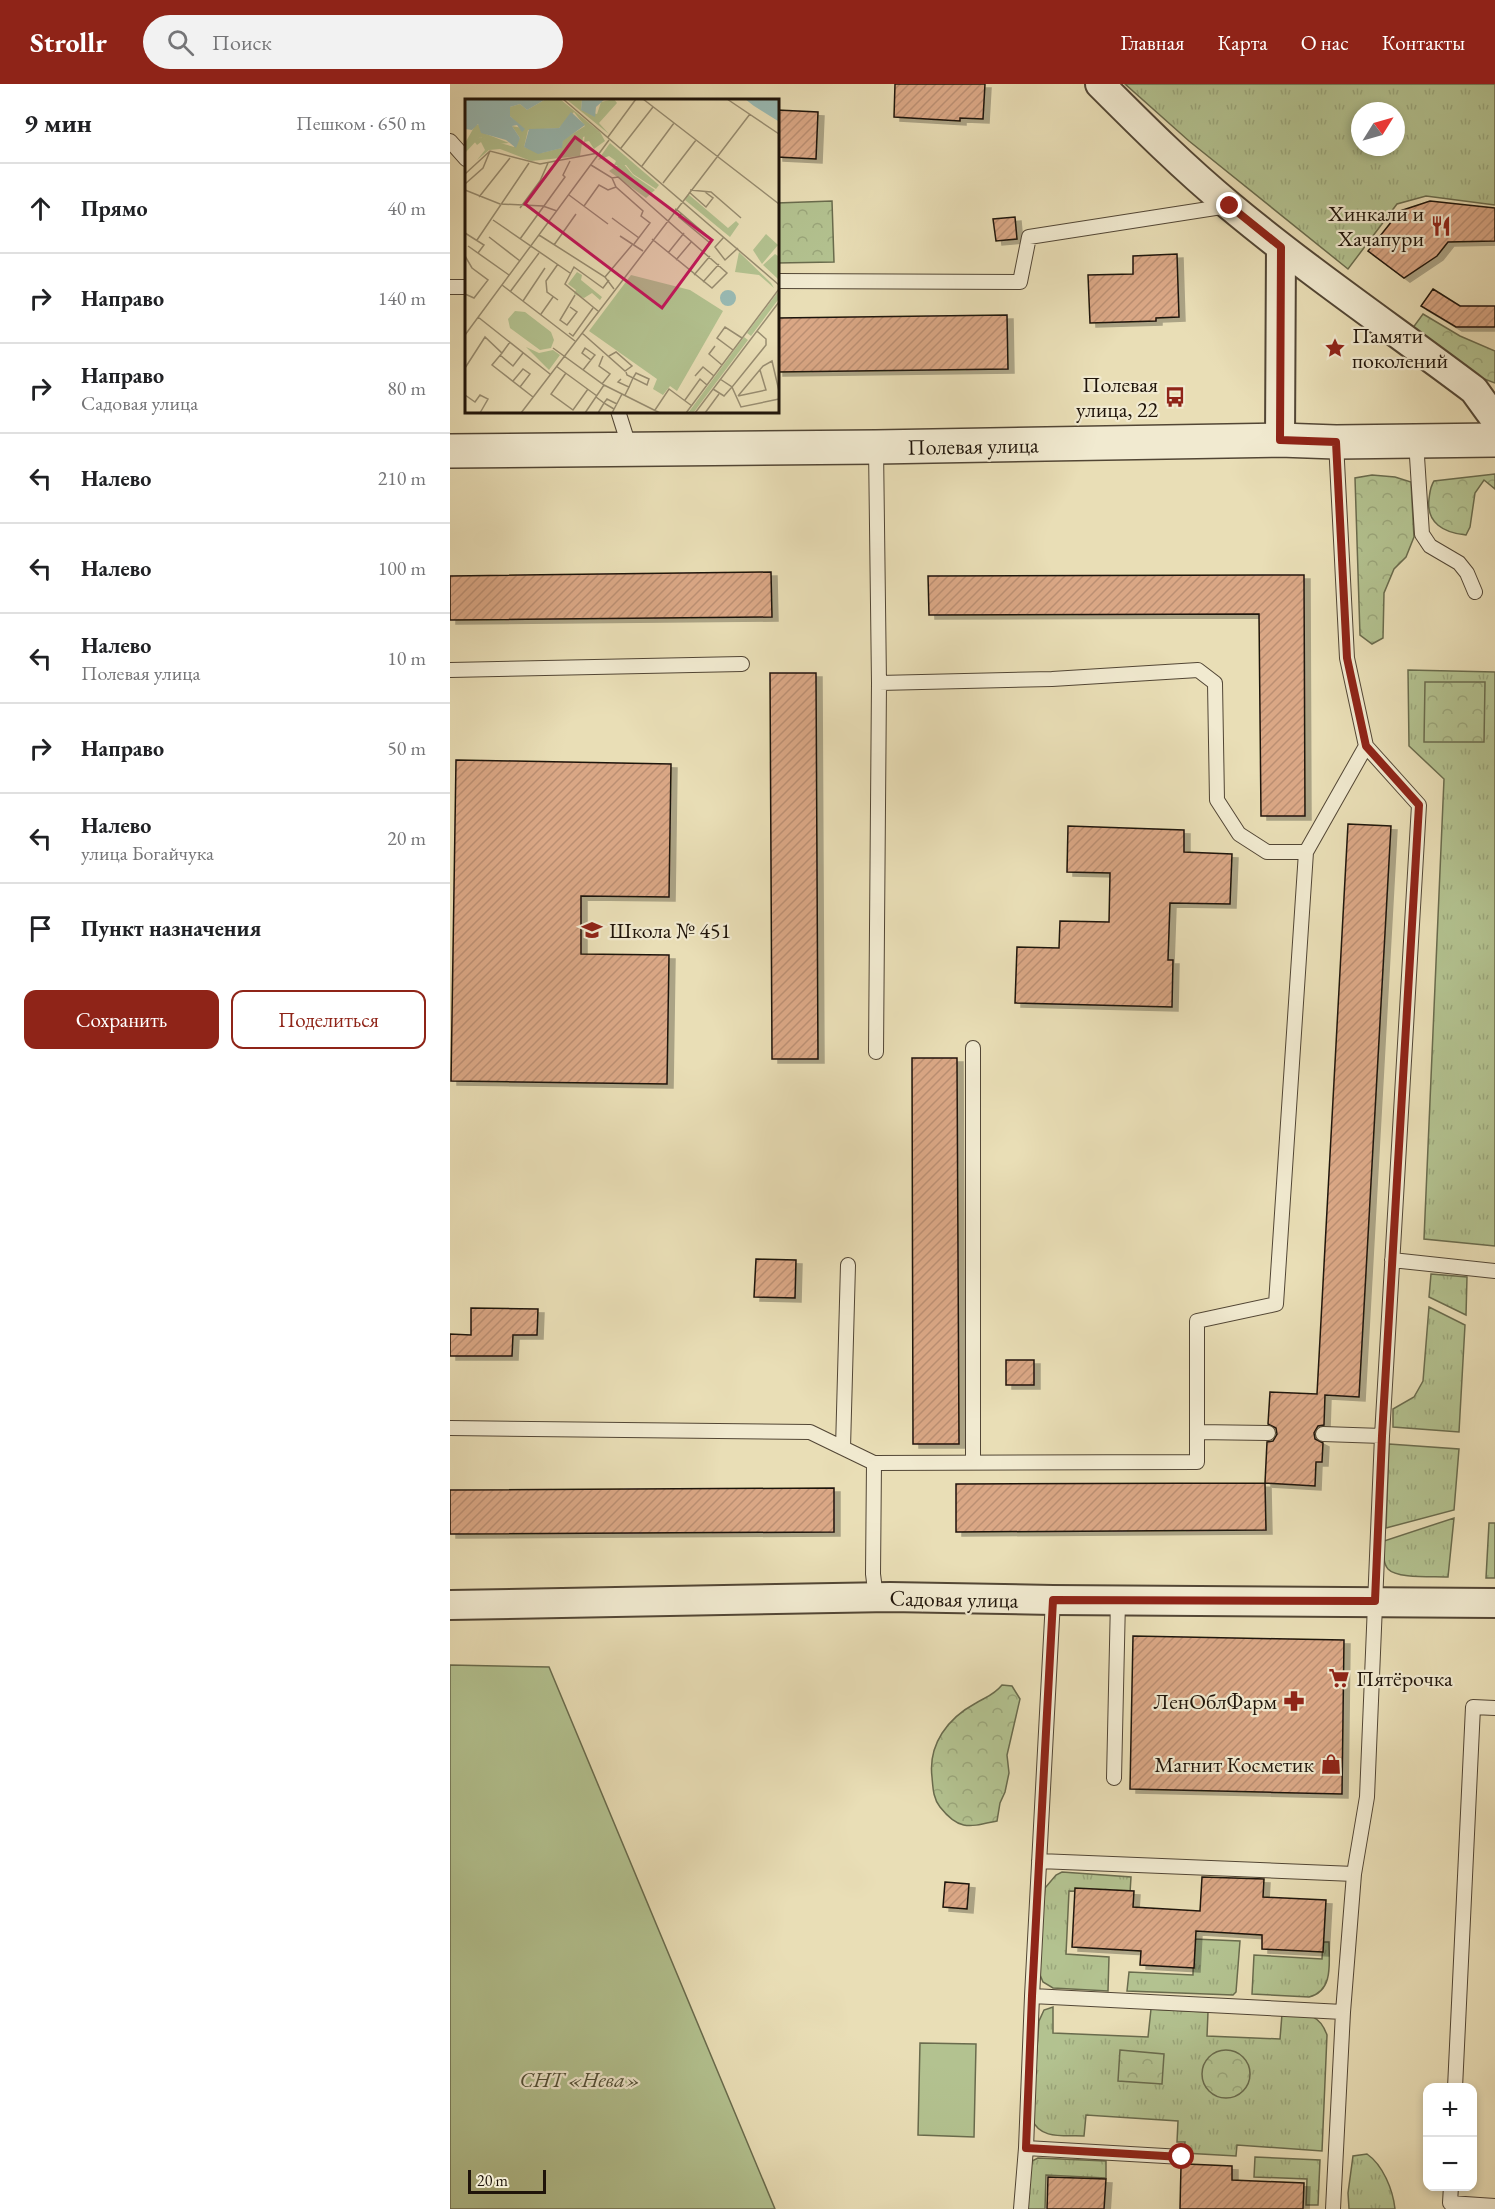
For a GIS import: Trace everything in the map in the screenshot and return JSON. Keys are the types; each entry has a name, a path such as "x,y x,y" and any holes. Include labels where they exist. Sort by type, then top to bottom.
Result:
{"street":[{"path":"1100,84 1179,162 1230,206 1281,247 1474,390 1495,419"},
{"path":"1280,440 1281,247"},
{"name":"Полевая улица","path":"450,451 1280,440 1336,442 1495,440"},
{"name":"Садовая улица","path":"450,1605 876,1598 1495,1603"}],"lane":[{"path":"450,141 465,158"},
{"path":"778,281 1020,282 1029,237 1230,206"},
{"path":"618,412 630,450"},
{"path":"1416,441 1422,534 1430,546 1459,563 1467,573 1475,592"},
{"path":"1333,2209 1343,2012 1354,1874 1368,1797 1382,1436 1419,805 1366,746 1347,658 1336,442"},
{"path":"876,447 879,683 876,1052"},
{"path":"450,670 742,664"},
{"path":"879,683 1052,679 1198,670 1215,683 1216,800 1239,834 1267,852 1306,852"},
{"path":"450,1428 810,1432 874,1463 1197,1462 1197,1322 1276,1304 1306,852 1366,746"},
{"path":"973,1048 973,1462"},
{"path":"1392,1260 1495,1271"},
{"path":"843,1448 848,1265"},
{"path":"1197,1432 1268,1433"},
{"path":"1323,1434 1382,1436"},
{"path":"874,1463 873,1574 876,1598"},
{"path":"1021,2209 1053,1600"},
{"path":"1114,1778 1118,1600"},
{"path":"1455,2083 1473,1707 1495,1708"},
{"path":"1040,1861 1354,1874"},
{"path":"1032,1996 1343,2012"},
{"path":"1026,2148 1182,2157"},
{"path":"1451,2191 1450,2203 1495,2206"}],"green space":[{"path":"1125,84 1495,84 1495,205 1426,196 1397,204 1348,269 1189,141"},
{"path":"832,201 834,262 778,263 778,203"},
{"path":"1423,314 1460,336 1495,351 1495,383 1479,377 1412,329"},
{"path":"1495,474 1495,489 1484,480 1475,493 1470,527 1466,535 1451,532 1438,525 1430,514 1429,507 1430,490 1434,481"},
{"path":"1372,475 1395,477 1411,482 1414,537 1406,557 1394,569 1384,593 1383,638 1372,644 1360,635 1355,478"},
{"path":"1408,670 1495,672 1495,1246 1424,1239 1444,779 1409,746"},
{"path":"1425,682 1485,682 1484,742 1424,742"},
{"path":"1431,1274 1467,1277 1466,1315 1429,1297"},
{"path":"1429,1307 1465,1325 1459,1432 1393,1427 1393,1409 1414,1397 1423,1381"},
{"path":"1389,1444 1459,1449 1454,1510 1386,1528"},
{"path":"1454,1518 1448,1577 1407,1576 1388,1569 1384,1559 1384,1541"},
{"path":"1489,1523 1495,1523 1495,1578 1486,1578"},
{"name":"СНТ «Нева»","path":"450,1665 549,1667 775,2209 450,2209"},
{"path":"1002,1685 1012,1686 1020,1699 1007,1755 1009,1773 997,1821 972,1826 959,1824 947,1815 936,1800 932,1777 933,1754 942,1733 957,1716 993,1694"},
{"path":"1062,1872 1131,1877 1130,1893 1069,1891 1066,1954 1109,1957 1108,1991 1053,1988 1043,1982 1038,1970 1045,1888 1056,1875"},
{"path":"1194,1939 1240,1941 1236,1992 1233,1995 1127,1991 1129,1972 1193,1975"},
{"path":"1323,1942 1329,1942 1329,1967 1323,1989 1317,1994 1309,1997 1252,1994 1254,1955 1322,1959"},
{"path":"1053,2007 1053,2033 1148,2037 1151,2009 1208,2012 1207,2036 1280,2039 1282,2014 1315,2018 1327,2035 1322,2151 1237,2145 1236,2156 1184,2153 1185,2142 1177,2142 1178,2121 1086,2115 1084,2136 1061,2136 1041,2130 1032,2119 1039,2021 1044,2010"},
{"path":"920,2043 976,2044 974,2137 918,2135"},
{"path":"1120,2050 1164,2054 1162,2084 1118,2081"},
{"path":"1226,2050 1243,2057 1250,2074 1243,2091 1226,2098 1209,2091 1202,2074 1209,2057"},
{"path":"1367,2154 1386,2178 1395,2209 1349,2209 1348,2193 1353,2156"},
{"path":"1255,2157 1320,2160 1318,2205 1306,2205 1307,2179 1254,2177"},
{"path":"1038,2158 1106,2161 1106,2178 1046,2175 1045,2209 1024,2209 1032,2161"}],"building":[{"path":"895,84 985,84 983,119 960,118 960,121 894,117"},
{"path":"778,110 818,112 816,159 778,157"},
{"name":"Хинкали и Хачапури","path":"1430,201 1495,208 1495,241 1448,242 1437,256 1404,278 1368,251 1400,211"},
{"path":"1015,217 1017,239 996,241 993,219"},
{"path":"1177,254 1179,317 1156,318 1156,321 1090,323 1088,275 1133,274 1133,256"},
{"path":"1433,289 1460,306 1495,306 1495,327 1456,327 1421,306"},
{"path":"1007,315 1008,369 778,372 778,318"},
{"path":"771,572 772,617 450,620 450,576"},
{"path":"1304,575 1305,816 1261,816 1259,614 929,615 928,576"},
{"path":"770,673 816,673 818,1059 772,1059"},
{"path":"456,760 671,764 669,897 581,896 581,954 669,955 667,1084 451,1081"},
{"path":"1348,824 1391,826 1359,1397 1325,1395 1324,1425 1318,1426 1314,1433 1315,1439 1323,1443 1322,1462 1316,1462 1315,1486 1265,1483 1267,1442 1273,1441 1277,1434 1276,1428 1268,1424 1270,1392 1317,1394"},
{"path":"1068,826 1184,830 1184,852 1232,854 1230,904 1170,903 1168,960 1173,960 1172,1007 1015,1003 1017,947 1059,948 1060,921 1109,922 1110,873 1067,872"},
{"path":"912,1058 957,1058 959,1444 913,1444"},
{"path":"756,1259 796,1260 795,1298 754,1297"},
{"path":"471,1308 538,1309 537,1335 513,1335 512,1356 450,1356 450,1334 471,1335"},
{"path":"1006,1360 1034,1360 1034,1385 1006,1385"},
{"path":"1265,1483 1266,1530 956,1532 956,1484"},
{"path":"834,1488 834,1532 450,1534 450,1490"},
{"path":"1133,1636 1344,1640 1342,1794 1130,1789"},
{"path":"1202,1877 1264,1879 1263,1897 1326,1900 1323,1952 1262,1949 1262,1935 1196,1931 1194,1968 1140,1965 1141,1951 1072,1947 1075,1888 1134,1891 1133,1907 1200,1911"},
{"path":"945,1882 969,1884 967,1909 943,1907"},
{"path":"1187,2164 1232,2166 1232,2180 1304,2183 1303,2209 1180,2209 1181,2166"},
{"path":"1048,2177 1106,2179 1104,2209 1047,2209"}],"place":[{"name":"Хинкали и Хачапури","path":"1441,226"},
{"name":"Памяти поколений","path":"1335,348"},
{"name":"Полевая улица, 22","path":"1175,397"},
{"name":"Школа № 451","path":"592,930"},
{"name":"Пятёрочка","path":"1339,1678"},
{"name":"ЛенОблФарм","path":"1294,1701"},
{"name":"Магнит Косметик","path":"1331,1764"}],"route":[{"path":"1182,2157 1026,2148 1053,1600 1375,1601 1376,1537 1419,805 1366,746 1347,658 1336,442 1280,440 1281,247 1230,206"}]}
